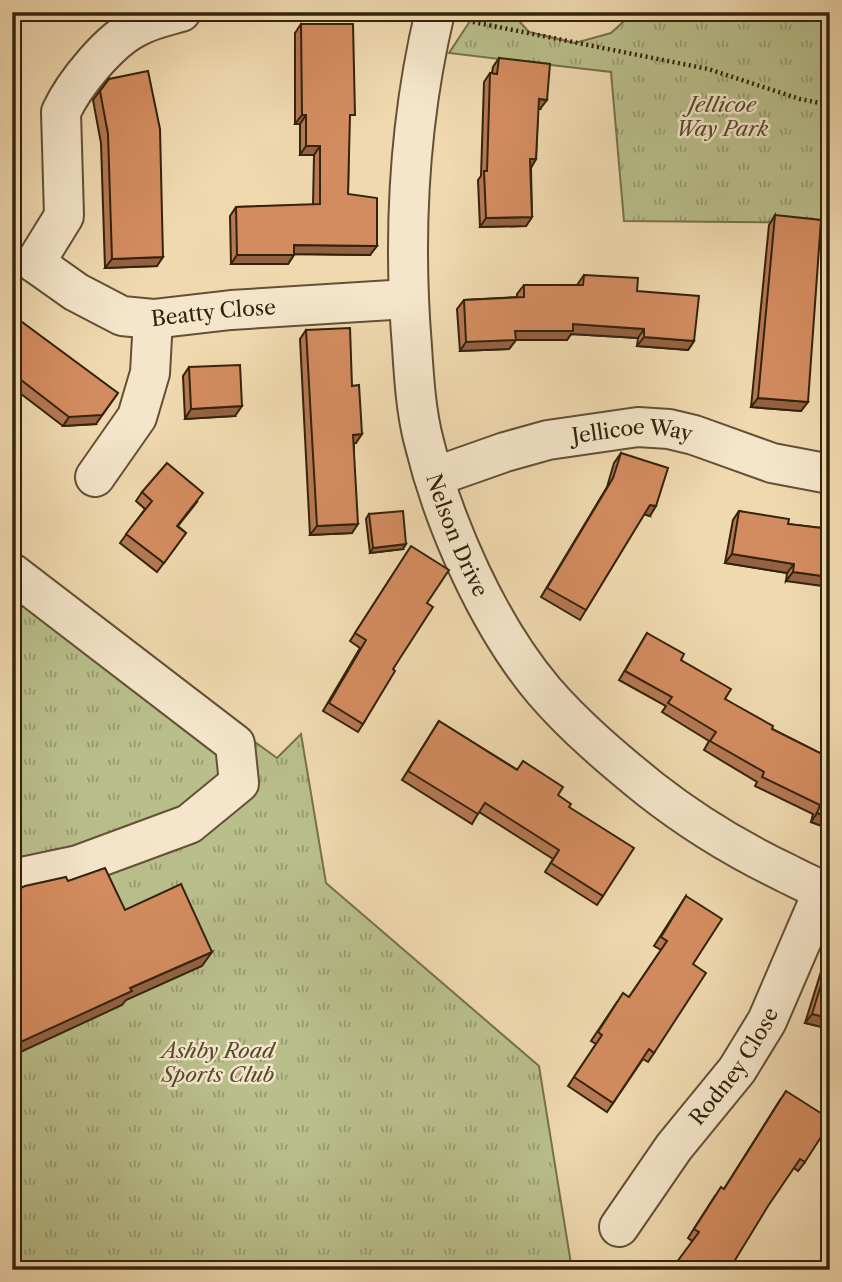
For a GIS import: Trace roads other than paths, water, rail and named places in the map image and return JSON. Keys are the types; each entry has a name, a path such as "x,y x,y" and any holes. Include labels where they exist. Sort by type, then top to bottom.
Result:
{"street":[{"path":"24,263 64,216 61,112 68,97 97,61 123,36 136,27 181,12"},
{"name":"Nelson Drive","path":"435,14 420,89 415,141 408,225 408,299 423,441 467,566 502,630 552,699 613,760 684,816 760,860 827,892"},
{"name":"Beatty Close","path":"24,263 122,316 153,319 224,311 408,299"},
{"path":"95,477 137,417 150,373 153,319"},
{"name":"Jellicoe Way","path":"434,477 548,440 638,427 669,429 694,435 772,463 830,474"},
{"path":"12,573 235,744 239,783 189,824 78,865 12,879"},
{"name":"Rodney Close","path":"619,1227 674,1147 737,1070 767,1021 827,892"}],"park label":[{"name":"Jellicoe Way Park","path":"722,117"},
{"name":"Ashby Road Sports Club","path":"218,1063"}]}
